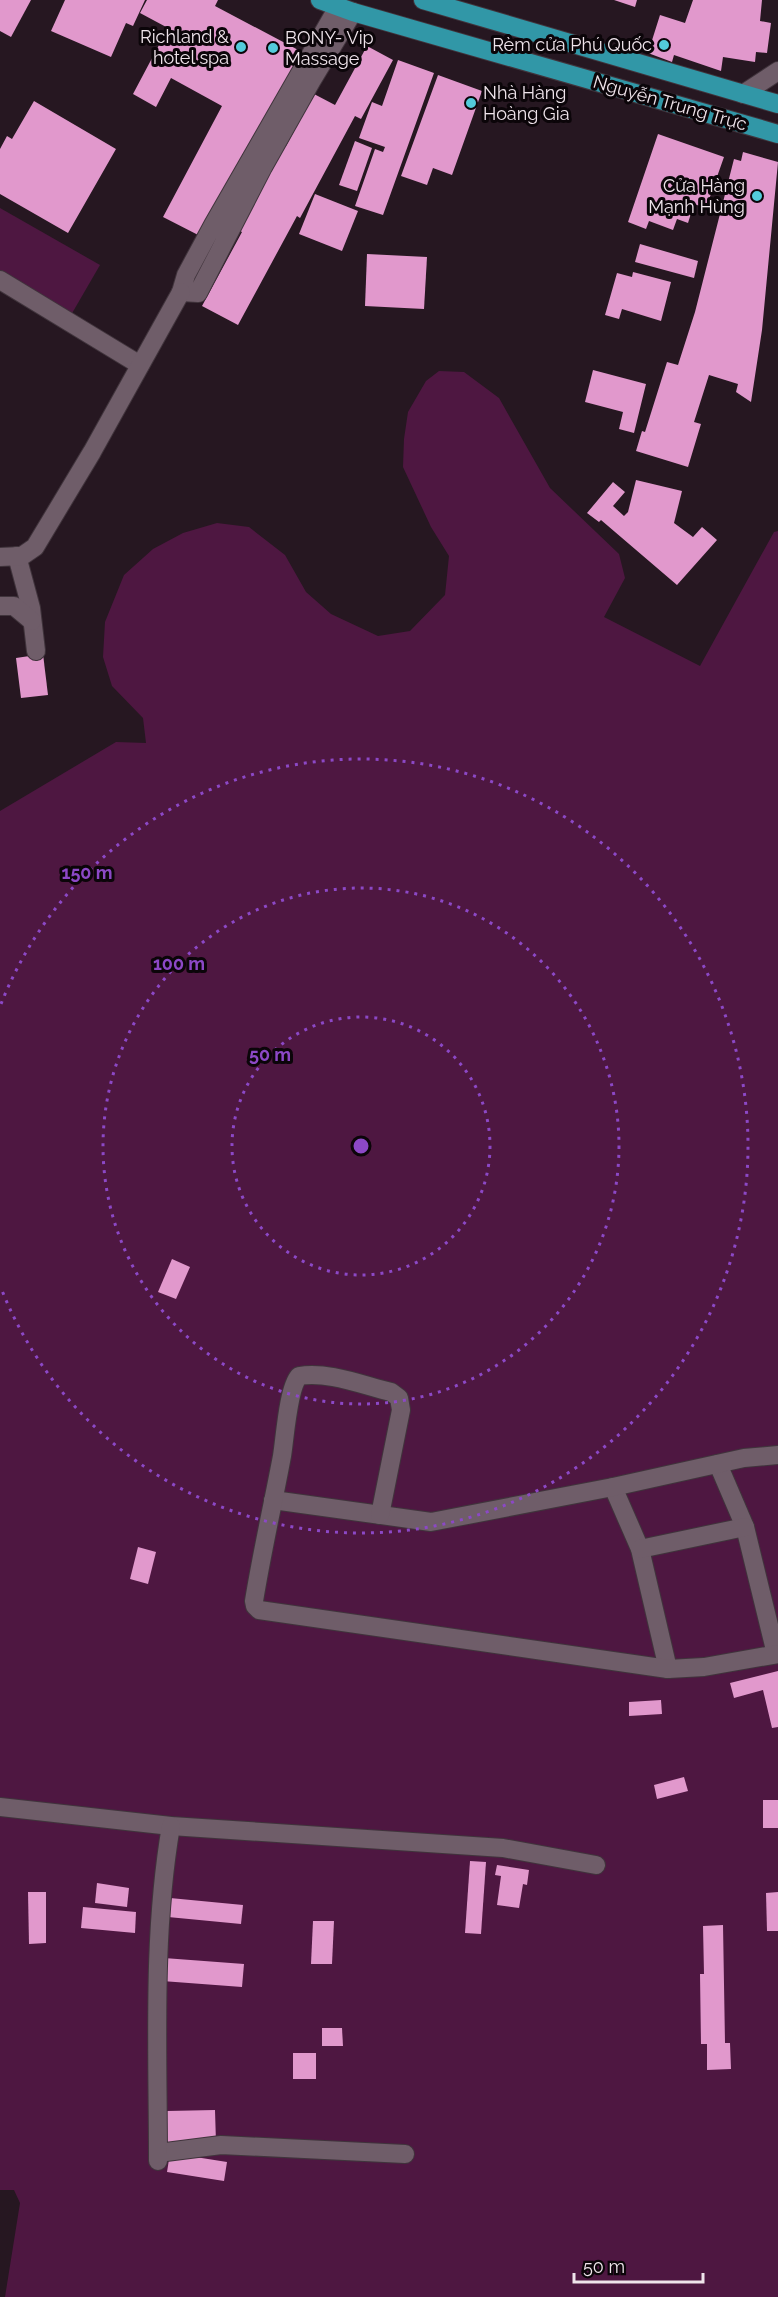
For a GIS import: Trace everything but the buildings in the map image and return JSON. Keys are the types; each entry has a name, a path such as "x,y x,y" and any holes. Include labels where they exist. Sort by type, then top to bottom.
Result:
{"main road":[{"name":"Nguyễn Trung Trực","path":"320,0 345,10 778,134"},
{"name":"Nguyễn Trung Trực","path":"423,0 778,104"}],"street":[{"path":"36,651 32,615 13,561 35,547 92,452 181,292 186,275 213,225 345,10"},
{"path":"743,94 778,71"},
{"path":"0,280 140,365"},
{"path":"0,606 14,606 32,615"},
{"path":"380,1515 401,1410 399,1398 391,1392 309,1374 299,1376 296,1380 254,1600 259,1610 668,1669 704,1666 777,1654 745,1527 718,1464"},
{"path":"273,1500 431,1522 545,1501 744,1458 778,1455"},
{"path":"613,1487 640,1549 668,1669"},
{"path":"640,1549 745,1527"},
{"path":"0,1807 171,1826 502,1848 596,1865"},
{"path":"171,1826 164,1868 160,1963 157,2057 158,2157 221,2145 405,2154"}],"shaded area":[{"path":"0,208 100,265 71,315 0,274"},
{"path":"439,371 464,372 499,398 550,488 619,554 625,578 604,617 700,666 774,532 778,531 778,2297 5,2297 20,2203 14,2190 0,2190 0,811 116,742 146,743 143,718 112,686 103,657 105,622 124,575 153,549 183,533 217,523 249,527 285,555 306,592 331,614 378,636 410,631 445,595 449,556 431,527 403,467 408,412 426,381"}],"place":[{"name":"Rèm cửa Phú Quốc","path":"664,45"},
{"name":"Richland & hotel spa","path":"241,47"},
{"name":"BONY- Vip Massage","path":"273,48"},
{"name":"Nhà Hàng Hoàng Gia","path":"471,103"},
{"name":"Cửa Hàng Mạnh Hùng","path":"757,196"}]}
